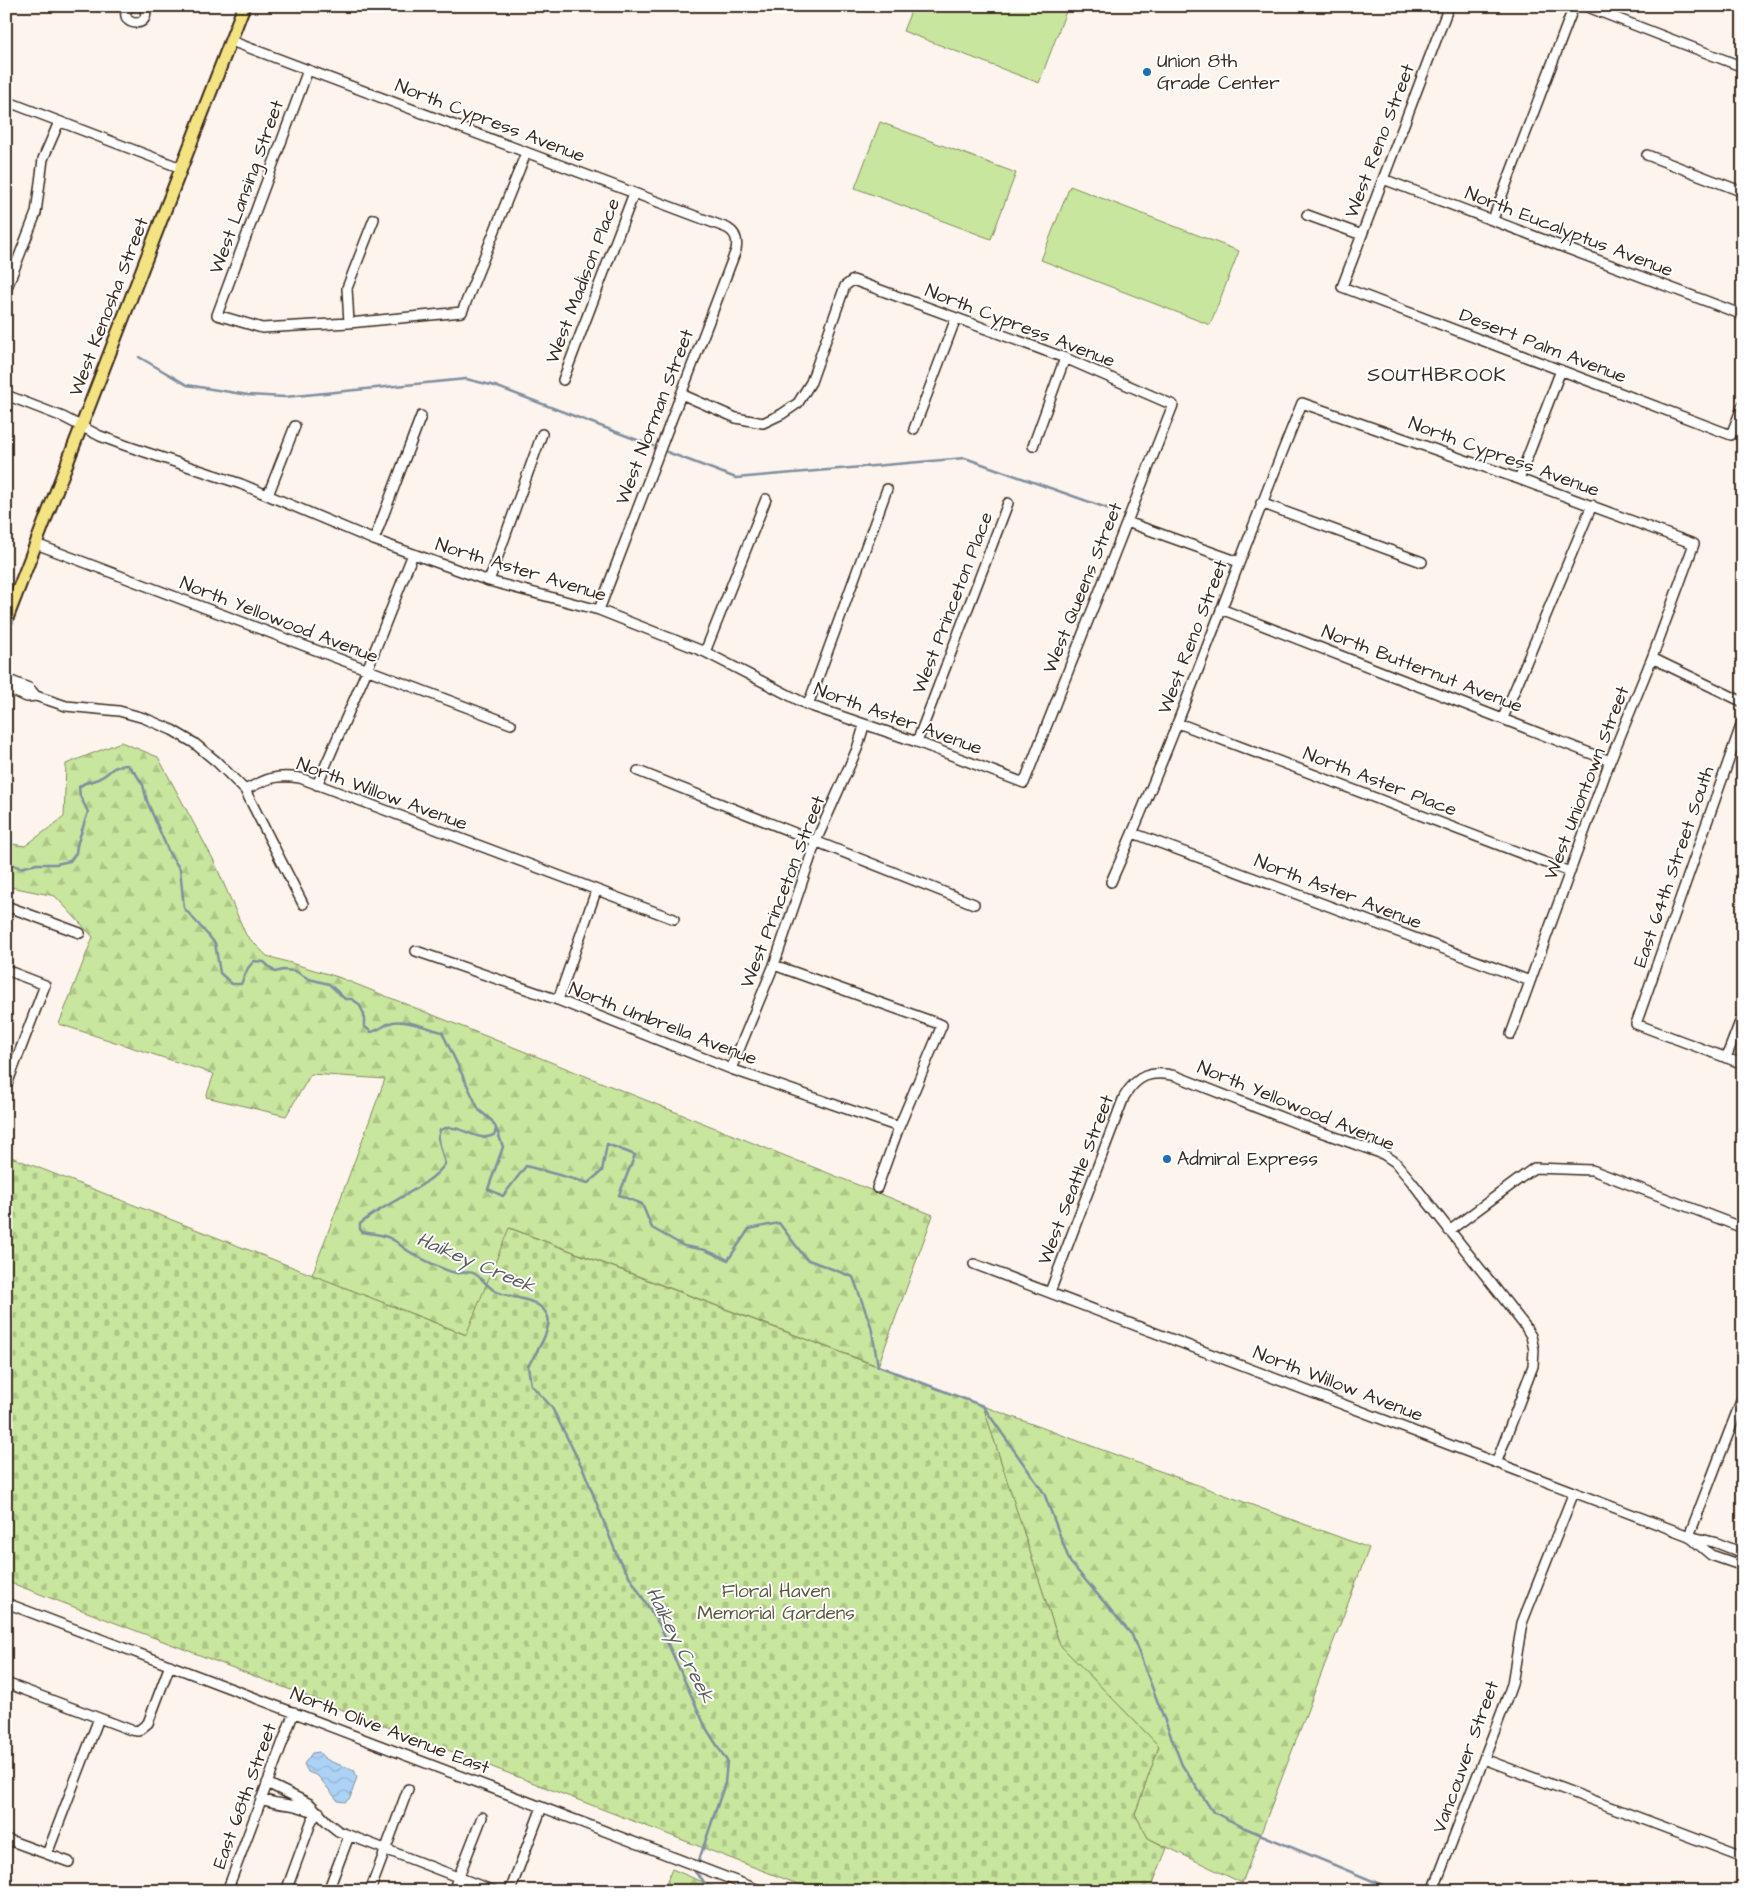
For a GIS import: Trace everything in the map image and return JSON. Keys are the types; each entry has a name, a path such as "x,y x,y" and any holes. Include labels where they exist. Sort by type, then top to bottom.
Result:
{"main road":[{"name":"West Kenosha Street","path":"6,621 244,6"}],"street":[{"path":"124,7 126,17 135,24 145,17 146,13 143,6"},
{"name":"West Reno Street","path":"1342,287 1449,6"},
{"path":"1493,219 1574,6"},
{"path":"1584,6 1743,67"},
{"name":"North Cypress Avenue","path":"231,41 727,228 735,235"},
{"name":"West Lansing Street","path":"308,70 217,315 262,328 349,323"},
{"path":"6,101 181,168"},
{"path":"6,290 36,213 43,159 59,122"},
{"path":"374,219 347,288 349,323 462,312 526,152"},
{"path":"1647,155 1743,192"},
{"name":"North Eucalyptus Avenue","path":"1383,179 1493,219 1743,316"},
{"name":"West Madison Place","path":"563,380 634,193"},
{"path":"1308,215 1362,235"},
{"name":"West Norman Street","path":"599,610 736,250 737,240 735,235"},
{"name":"North Cypress Avenue","path":"681,394 736,418 763,423 782,414 798,403 811,382 844,286 854,280 1065,358 1173,405"},
{"name":"Desert Palm Avenue","path":"1342,287 1732,435 1743,405"},
{"path":"914,429 956,318"},
{"path":"1033,446 1065,358"},
{"path":"1519,479 1561,370"},
{"name":"North Aster Avenue","path":"6,395 63,416 100,436 215,475 268,495 374,540 489,582 599,610 705,652 808,705 864,726 917,742 1024,782"},
{"name":"North Cypress Avenue","path":"1302,403 1592,505 1694,544"},
{"name":"West Reno Street","path":"1111,882 1178,723 1261,504 1302,403"},
{"name":"West Queens Street","path":"1024,782 1173,405"},
{"path":"374,540 421,416"},
{"path":"268,495 295,426"},
{"path":"489,582 542,434"},
{"path":"808,705 887,489"},
{"path":"705,652 766,498"},
{"name":"West Princeton Place","path":"917,742 1008,503"},
{"path":"1261,504 1422,562"},
{"path":"1503,718 1592,505"},
{"path":"1127,522 1239,562"},
{"name":"North Yellowood Avenue","path":"36,544 511,724"},
{"name":"West Uniontown Street","path":"1511,1034 1610,761 1652,658 1694,544"},
{"path":"317,785 367,670 413,554"},
{"name":"North Butternut Avenue","path":"1221,609 1610,761"},
{"path":"1652,658 1672,666 1743,702"},
{"path":"6,680 29,688 36,696"},
{"path":"6,688 27,697 36,696 66,706 119,711 144,718 194,743 217,762 245,790 303,904"},
{"name":"East 64th Street South","path":"1726,1058 1636,1024 1743,720"},
{"name":"North Aster Place","path":"1178,723 1570,872"},
{"name":"West Princeton Street","path":"732,1069 774,965 816,841 857,749 864,726"},
{"path":"638,771 974,904"},
{"name":"North Willow Avenue","path":"245,790 273,776 300,778 674,919"},
{"name":"North Aster Avenue","path":"1133,833 1530,981"},
{"path":"558,1000 596,891"},
{"path":"6,906 80,933"},
{"name":"North Umbrella Avenue","path":"416,951 558,1000 732,1069 899,1127"},
{"path":"774,965 942,1025 899,1127 877,1188"},
{"path":"6,970 45,985 6,1087"},
{"path":"1743,1014 1726,1058 1743,1064"},
{"name":"North Yellowood Avenue","path":"1164,1073 1383,1154 1395,1162 1449,1231"},
{"name":"West Seattle Street","path":"1050,1292 1124,1097 1130,1086 1138,1080 1145,1076 1164,1073"},
{"path":"1496,1462 1533,1366 1534,1350 1531,1336 1525,1326 1449,1231 1534,1168 1592,1170 1743,1228"},
{"name":"North Willow Avenue","path":"974,1264 1689,1536 1743,1553"},
{"path":"1689,1536 1743,1396"},
{"name":"Vancouver Street","path":"1433,1891 1512,1684 1518,1643 1526,1609 1574,1492"},
{"name":"North Willow Avenue","path":"1689,1536 1711,1555 1743,1566"},
{"name":"North Olive Avenue East","path":"6,1603 762,1891"},
{"path":"6,1683 131,1730 142,1730 148,1723 170,1665"},
{"name":"East 68th Street","path":"227,1891 294,1712"},
{"path":"47,1854 99,1718"},
{"path":"1484,1759 1743,1857"},
{"path":"267,1783 310,1804 338,1831 494,1891"},
{"path":"370,1891 408,1789"},
{"path":"261,1799 280,1806 289,1805 307,1811 319,1812"},
{"path":"510,1891 542,1807"},
{"path":"286,1891 312,1820 319,1812"},
{"path":"453,1891 482,1817"},
{"path":"328,1891 349,1836"},
{"path":"6,1839 69,1862"}],"green space":[{"path":"913,6 1068,6 1039,83 903,31"},
{"path":"880,122 1016,173 991,239 855,188"},
{"path":"1070,186 1239,251 1210,325 1041,260"},
{"path":"121,742 158,757 213,859 246,935 267,956 338,977 933,1215 878,1366 510,1228 467,1335 312,1275 385,1079 311,1074 286,1116 206,1097 214,1074 59,1024 93,937 55,896 6,886 6,843 25,846 64,817 66,764"},
{"name":"Floral Haven Memorial Gardens","path":"6,1155 466,1335 509,1228 983,1406 1060,1645 1159,1746 1135,1814 1148,1838 1167,1848 1150,1891 816,1891 6,1581"},
{"path":"983,1406 1369,1548 1242,1883 1148,1838 1135,1814 1159,1746 1060,1645"},
{"path":"672,1869 724,1891 663,1891"}],"water":[{"path":"319,1752 326,1759 354,1770 357,1777 350,1798 345,1802 338,1801 318,1776 308,1772 304,1764 312,1753"}],"waterway":[{"path":"139,357 187,385 248,395 285,397 466,379 495,386 653,446"},
{"path":"667,452 736,478 965,458 1118,512"},
{"name":"Haikey Creek","path":"6,861 20,868 37,864 56,864 70,861 76,853 88,812 80,796 79,787 86,782 102,777 117,766 127,765 143,785 147,801 170,855 180,869 184,908 215,943 220,973 232,984 241,984 248,968 254,961 264,962 275,972 283,970 295,971 309,979 329,984 345,999 352,999 359,1004 364,1014 364,1026 371,1032 398,1021 442,1032 479,1110 492,1121 496,1128 495,1134 489,1137 482,1137 454,1128 440,1130 438,1138 445,1164 438,1172 417,1188 369,1217 360,1224 360,1229 362,1232 387,1237 414,1255 444,1269 456,1273 473,1273 495,1291 532,1302 539,1306 548,1317 548,1328 528,1366 531,1385 551,1406 584,1471 618,1558 659,1624 706,1728 727,1761 725,1783 695,1872 709,1891"},
{"path":"497,1130 503,1147 488,1189 503,1196 526,1166 588,1183 602,1171 607,1144 635,1155 619,1195 642,1204 652,1228 684,1246 705,1250 728,1260 749,1229 779,1223 806,1259 853,1277 871,1326 878,1366 983,1406 1044,1493 1070,1562 1132,1635 1182,1765 1213,1812 1245,1828 1397,1891"}],"place":[{"name":"Union 8th Grade Center","path":"1147,72"},
{"name":"Admiral Express","path":"1167,1159"}],"district":[{"name":"SOUTHBROOK","path":"1437,375"}]}
